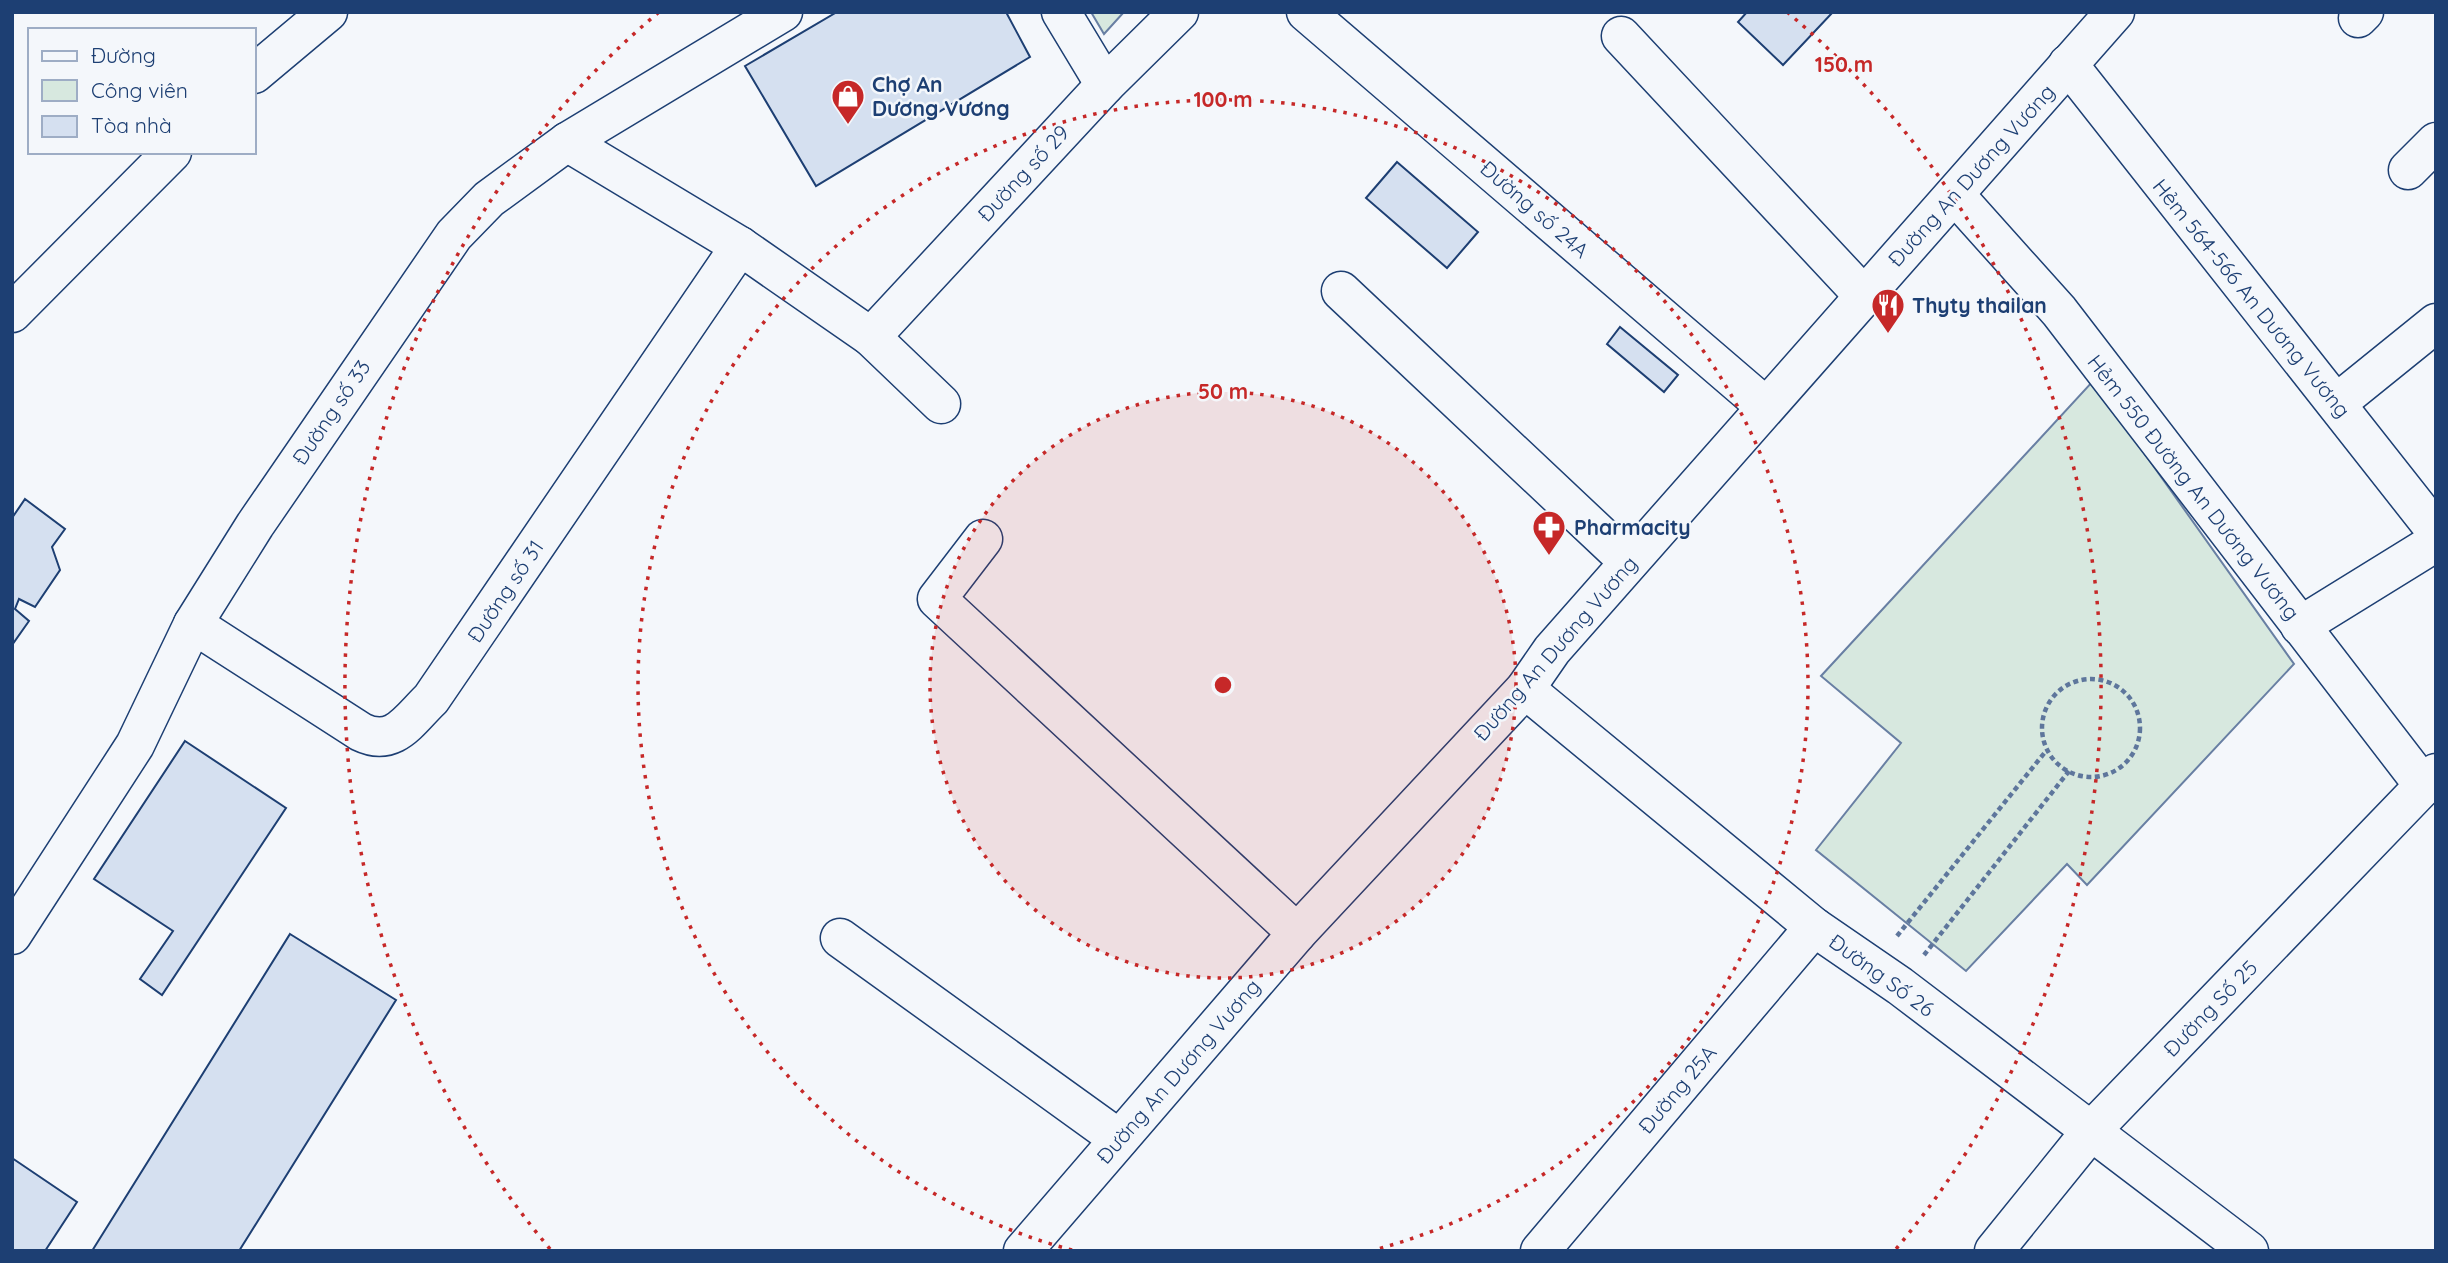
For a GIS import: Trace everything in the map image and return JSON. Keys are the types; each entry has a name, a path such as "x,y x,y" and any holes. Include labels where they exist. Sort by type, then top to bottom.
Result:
{"street":[{"path":"256,72 328,12"},
{"name":"Đường số 33","path":"12,935 135,745 193,624 255,525 454,234 489,199 567,142 783,12"},
{"path":"1061,12 1105,85"},
{"name":"Đường số 29","path":"871,337 1105,85 1179,12"},
{"name":"Đường số 24A","path":"1306,12 1765,406"},
{"name":"Đường An Dương Vương","path":"1023,1251 1297,933 1525,689 1552,650 2115,12"},
{"path":"1621,36 1863,295"},
{"name":"Hẻm 564-566 An Dương Vương","path":"2068,64 2436,531"},
{"path":"567,142 740,246 871,337 941,404"},
{"path":"2408,170 2436,142"},
{"path":"12,313 170,154"},
{"name":"Hẻm 550 Đường An Dương Vương","path":"1955,195 2059,311 2301,626 2430,780"},
{"name":"Đường số 31","path":"193,624 361,732 375,739 393,736 431,699 740,246"},
{"path":"1341,291 1629,562"},
{"path":"2337,403 2436,323"},
{"path":"983,539 937,599 1297,933"},
{"path":"2301,626 2436,542"},
{"name":"Đường Số 26","path":"1525,689 1814,927 1886,976 2249,1251"},
{"name":"Đường Số 25","path":"1994,1251 2091,1131 2430,780"},
{"name":"Đường 25A","path":"1540,1251 1814,927"},
{"path":"840,938 1119,1139"}],"path":[{"path":"2102,679 2129,695 2141,724 2134,754 2111,774 2080,777 2052,761 2046,751 2040,732 2048,702 2071,681 2102,679"},
{"path":"1886,976 2046,751"},
{"path":"1886,976 2069,771"}],"green space":[{"path":"1091,12 1124,12 1104,34"},
{"path":"2093,381 2294,664 2087,885 2067,864 1966,971 1816,850 1901,743 1821,676"}],"building":[{"name":"Chợ An Dương Vương","path":"837,12 1006,12 1030,57 816,186 745,66"},
{"path":"1747,12 1833,12 1783,65 1738,22"},
{"path":"1397,162 1478,232 1447,268 1366,198"},
{"path":"1620,327 1678,375 1664,392 1607,344"},
{"path":"25,499 65,529 52,547 60,570 35,607 19,599 15,609 29,621 12,645 12,518"},
{"path":"185,741 286,808 162,995 140,979 173,931 94,879"},
{"path":"290,934 396,1000 239,1251 92,1251"},
{"path":"12,1158 77,1202 45,1251 12,1251"}],"place":[{"name":"Chợ An Dương Vương","path":"848,126"},
{"name":"Thyty thailan","path":"1888,335"},
{"name":"Pharmacity","path":"1549,557"}]}
